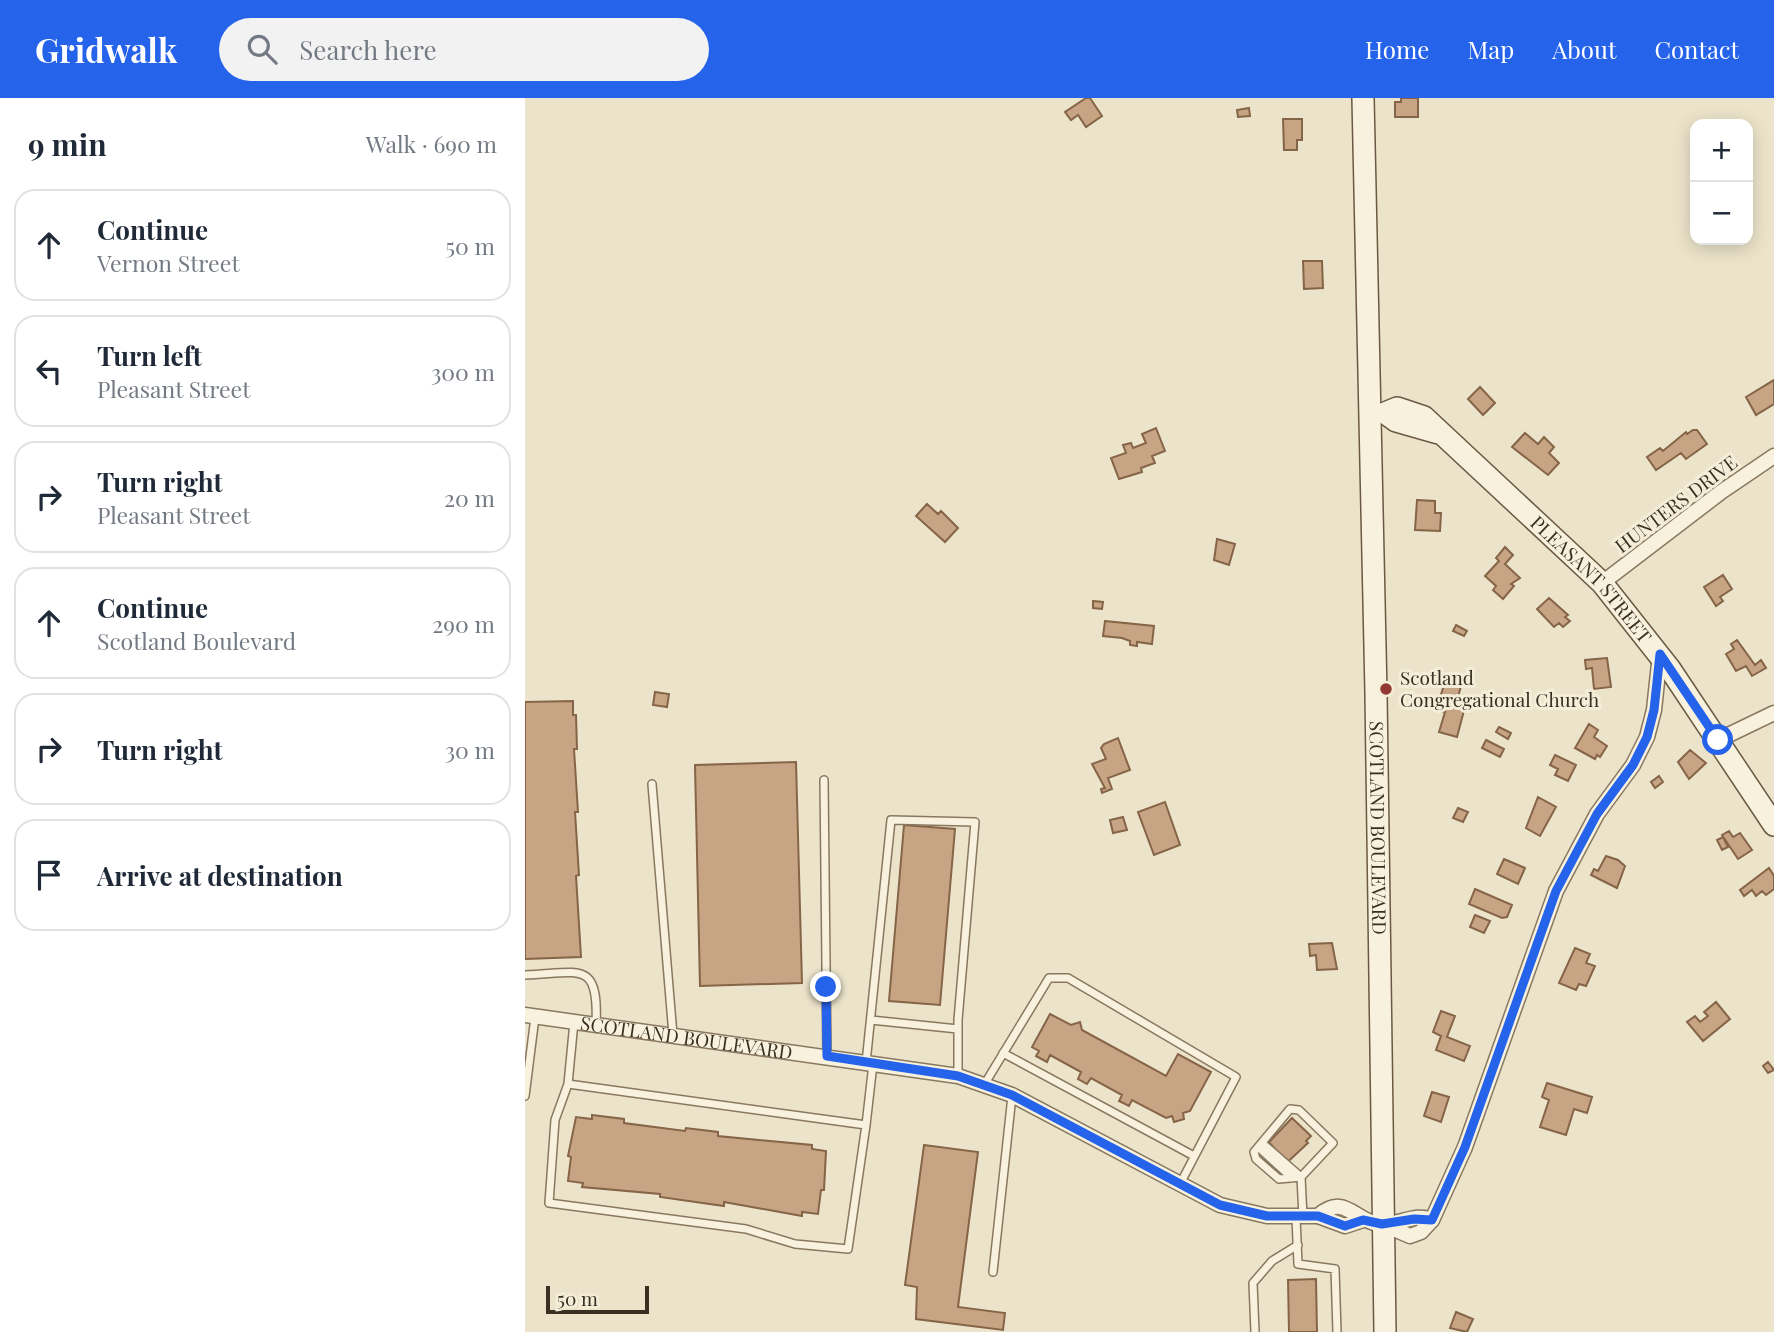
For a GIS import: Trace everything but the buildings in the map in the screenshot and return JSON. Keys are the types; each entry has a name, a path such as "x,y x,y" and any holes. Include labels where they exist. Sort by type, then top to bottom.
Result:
{"main road":[{"path":"1363,98 1377,411"},
{"name":"PLEASANT STREET","path":"1377,411 1397,408 1415,412 1431,423 1438,433 1602,583 1660,654"},
{"name":"SCOTLAND BOULEVARD","path":"1373,1222 1377,411"},
{"path":"1660,654 1774,825"},
{"path":"1373,1222 1385,1332"}],"street":[{"name":"HUNTERS DRIVE","path":"1602,583 1743,475 1774,457"},
{"name":"PLEASANT STREET","path":"1373,1222 1411,1236 1421,1232 1432,1220 1465,1147 1556,891 1597,814 1633,765 1647,737 1654,710 1660,654"},
{"path":"1718,740 1774,713"},
{"name":"SCOTLAND BOULEVARD","path":"530,1016 958,1076 1012,1095 1220,1205 1267,1216 1306,1217 1328,1209 1345,1207 1373,1222"}],"lane":[{"path":"824,780 827,1056"},
{"path":"652,783 673,1035"},
{"path":"574,1022 568,1084 555,1120 549,1203 746,1229 795,1244 848,1249 866,1125 870,1020 891,820 975,822 958,1029 958,1076"},
{"path":"525,975 587,976 595,985 596,1025"},
{"path":"984,1085 1049,978 1068,978 1236,1077 1180,1184"},
{"path":"525,1096 530,1016"},
{"path":"870,1020 958,1029"},
{"path":"1003,1053 1193,1156"},
{"path":"568,1084 866,1125"},
{"path":"993,1272 1012,1095"},
{"path":"1290,1110 1299,1110 1333,1143 1301,1177 1279,1179 1256,1160 1254,1152 1290,1110"},
{"path":"1260,1145 1301,1177 1306,1217 1297,1245 1298,1264 1335,1269 1337,1332"},
{"path":"1255,1332 1253,1283 1272,1261 1297,1245"}],"place":[{"name":"Scotland Congregational Church","path":"1386,689"}],"route":[{"path":"826,987 827,1056 958,1076 1012,1095 1220,1205 1267,1216 1318,1216 1345,1226 1363,1220 1382,1224 1427,1217 1432,1220 1465,1147 1556,891 1597,814 1642,750 1652,724 1655,679 1660,654 1718,740"}]}
